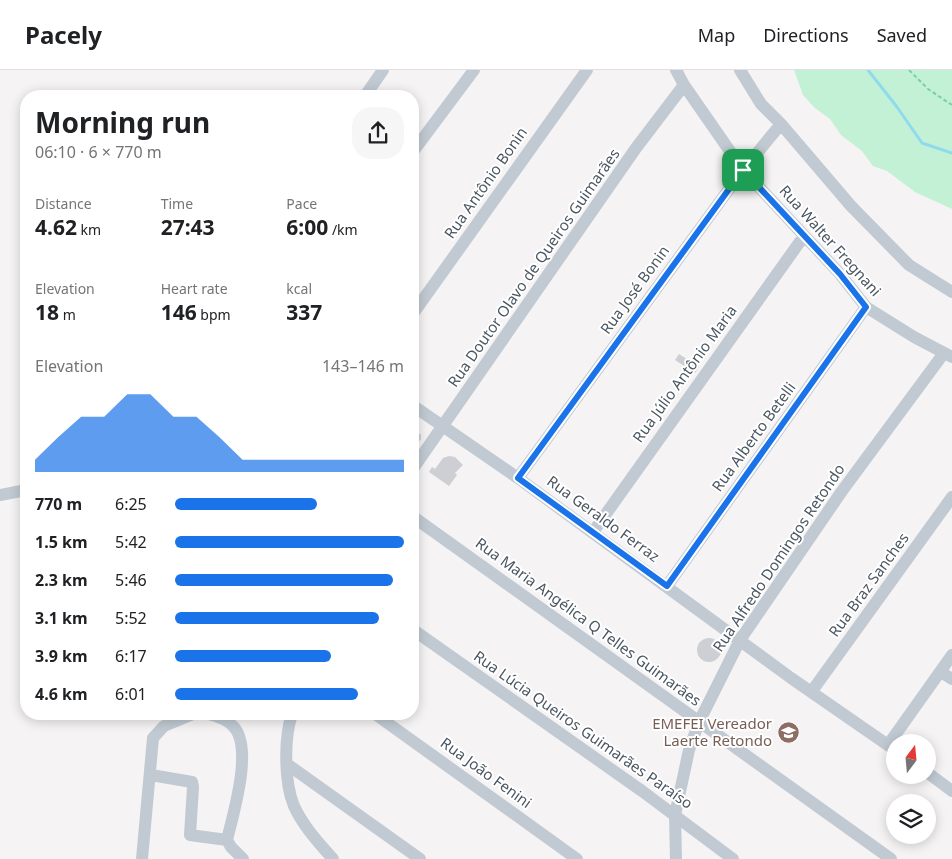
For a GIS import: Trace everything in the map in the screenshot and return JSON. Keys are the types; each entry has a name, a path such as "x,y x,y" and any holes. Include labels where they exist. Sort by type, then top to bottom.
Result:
{"street":[{"path":"369,90 383,70"},
{"path":"419,144 474,70"},
{"name":"Rua Antônio Bonin","path":"419,305 586,70"},
{"name":"Rua Walter Fregnani","path":"676,70 684,85 743,170 840,274 866,307 914,337 948,355"},
{"path":"740,70 761,104 781,124 851,206 909,265 952,292"},
{"name":"Rua Doutor Olavo de Queiros Guimarães","path":"419,461 636,148 684,85"},
{"name":"Rua José Bonin","path":"518,478 743,170 781,124"},
{"name":"Rua Júlio Antônio Maria","path":"593,532 804,236"},
{"name":"Rua Alberto Betelli","path":"667,586 866,307"},
{"name":"Rua Alfredo Domingos Retondo","path":"676,859 675,815 689,750 699,722 740,640 842,491 948,355"},
{"name":"Rua Geraldo Ferraz","path":"419,410 518,478 812,692 886,744"},
{"path":"0,495 20,491"},
{"name":"Rua Braz Sanches","path":"812,692 952,497"},
{"name":"Rua Maria Angélica Q Telles Guimarães","path":"419,521 891,859"},
{"name":"Rua Lúcia Queiros Guimarães Paraíso","path":"419,634 675,815 733,859"},
{"path":"900,734 952,655"},
{"path":"941,672 952,679"},
{"path":"142,859 151,775 150,754 153,738 164,726 178,720"},
{"path":"220,720 233,726 242,744 240,789 227,840"},
{"path":"291,720 287,764 294,805 303,822 333,859"},
{"name":"Rua João Fenini","path":"383,720 577,859"},
{"path":"287,764 420,859"},
{"path":"151,775 192,782 190,835 227,840 243,859"},
{"path":"936,779 952,790"}],"path":[{"path":"909,70 928,90 952,105"}],"green space":[{"path":"794,70 952,70 952,209 915,192 887,171 873,166 862,151 841,135 830,119 815,108 803,95"}],"building":[{"path":"679,354 699,367 695,373 675,360"},
{"path":"455,457 463,465 455,473 457,475 449,486 429,472 432,467 435,469 443,458"},
{"path":"709,638 717,642 721,650 717,658 709,662 701,658 697,650 701,642"}],"waterway":[{"path":"868,70 922,143 952,153"}],"place":[{"name":"EMEFEI Vereador Laerte Retondo","path":"788,733"}],"route":[{"path":"743,170 840,274 866,307 667,586 518,478 743,170"}]}
